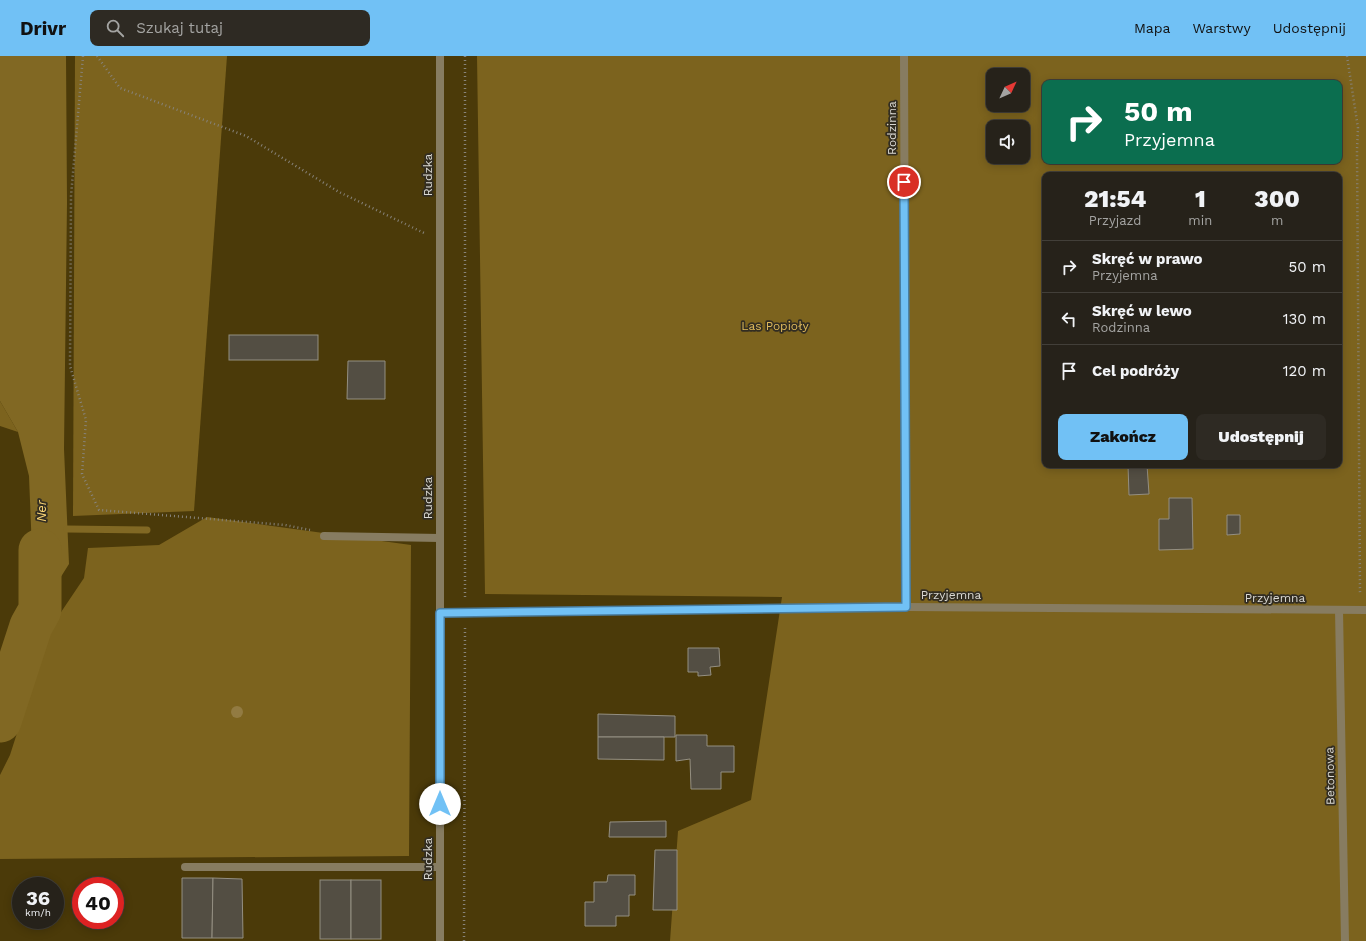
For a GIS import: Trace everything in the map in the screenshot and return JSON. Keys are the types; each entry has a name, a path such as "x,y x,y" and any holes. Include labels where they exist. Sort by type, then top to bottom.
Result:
{"street":[{"name":"Rudzka","path":"440,56 440,941"},
{"name":"Rodzinna","path":"904,56 906,607"},
{"path":"324,536 440,538"},
{"name":"Przyjemna","path":"440,613 906,607 1363,610"},
{"name":"Betonowa","path":"1339,610 1345,941"},
{"path":"185,867 440,867"}],"path":[{"path":"83,56 71,196 70,366 86,420 82,474 99,510 285,525 318,531 324,536"},
{"path":"97,56 120,88 246,136 339,192 440,242"},
{"path":"464,941 465,56"},
{"path":"1348,56 1358,128 1357,150 1363,610"}],"green space":[{"path":"0,56 1366,56 1366,941 0,941"},
{"path":"75,56 227,56 194,511 73,516"},
{"name":"Las Popioły","path":"477,56 1366,56 1366,941 670,941 678,831 751,800 782,597 485,594"},
{"path":"0,401 18,432 0,426"},
{"path":"207,517 411,545 409,856 0,859 0,775 10,755 51,627 84,578 88,548 159,545"}],"water":[{"path":"0,56 66,56 67,202 64,449 69,564 40,610 32,551 29,476 18,432 0,401"}],"building":[{"path":"229,335 318,335 318,360 229,360"},
{"path":"348,361 385,361 385,399 347,399"},
{"path":"1128,468 1147,468 1149,494 1129,495"},
{"path":"1169,498 1192,498 1193,549 1159,550 1159,519 1169,519"},
{"path":"1227,515 1240,515 1240,534 1227,535"},
{"path":"688,648 719,648 720,666 710,667 711,675 698,676 698,672 688,672"},
{"path":"598,714 675,716 675,737 598,737"},
{"path":"676,735 707,735 707,746 734,746 734,772 721,772 721,789 691,789 690,759 676,761"},
{"path":"598,737 664,737 664,760 598,759"},
{"path":"666,821 666,837 609,837 610,822"},
{"path":"655,850 677,850 677,910 653,910"},
{"path":"608,875 635,875 635,895 629,895 629,916 616,916 616,926 585,926 585,902 594,902 594,882 607,882"},
{"path":"182,878 213,878 212,938 182,938"},
{"path":"213,878 242,879 243,938 212,938"},
{"path":"320,880 351,880 351,939 320,939"},
{"path":"351,880 381,880 381,939 351,939"}],"waterway":[{"path":"67,529 147,530"},
{"name":"Ner","path":"0,721 31,626 40,610 40,550"}],"route":[{"path":"440,804 440,613 906,607 904,182"}]}
